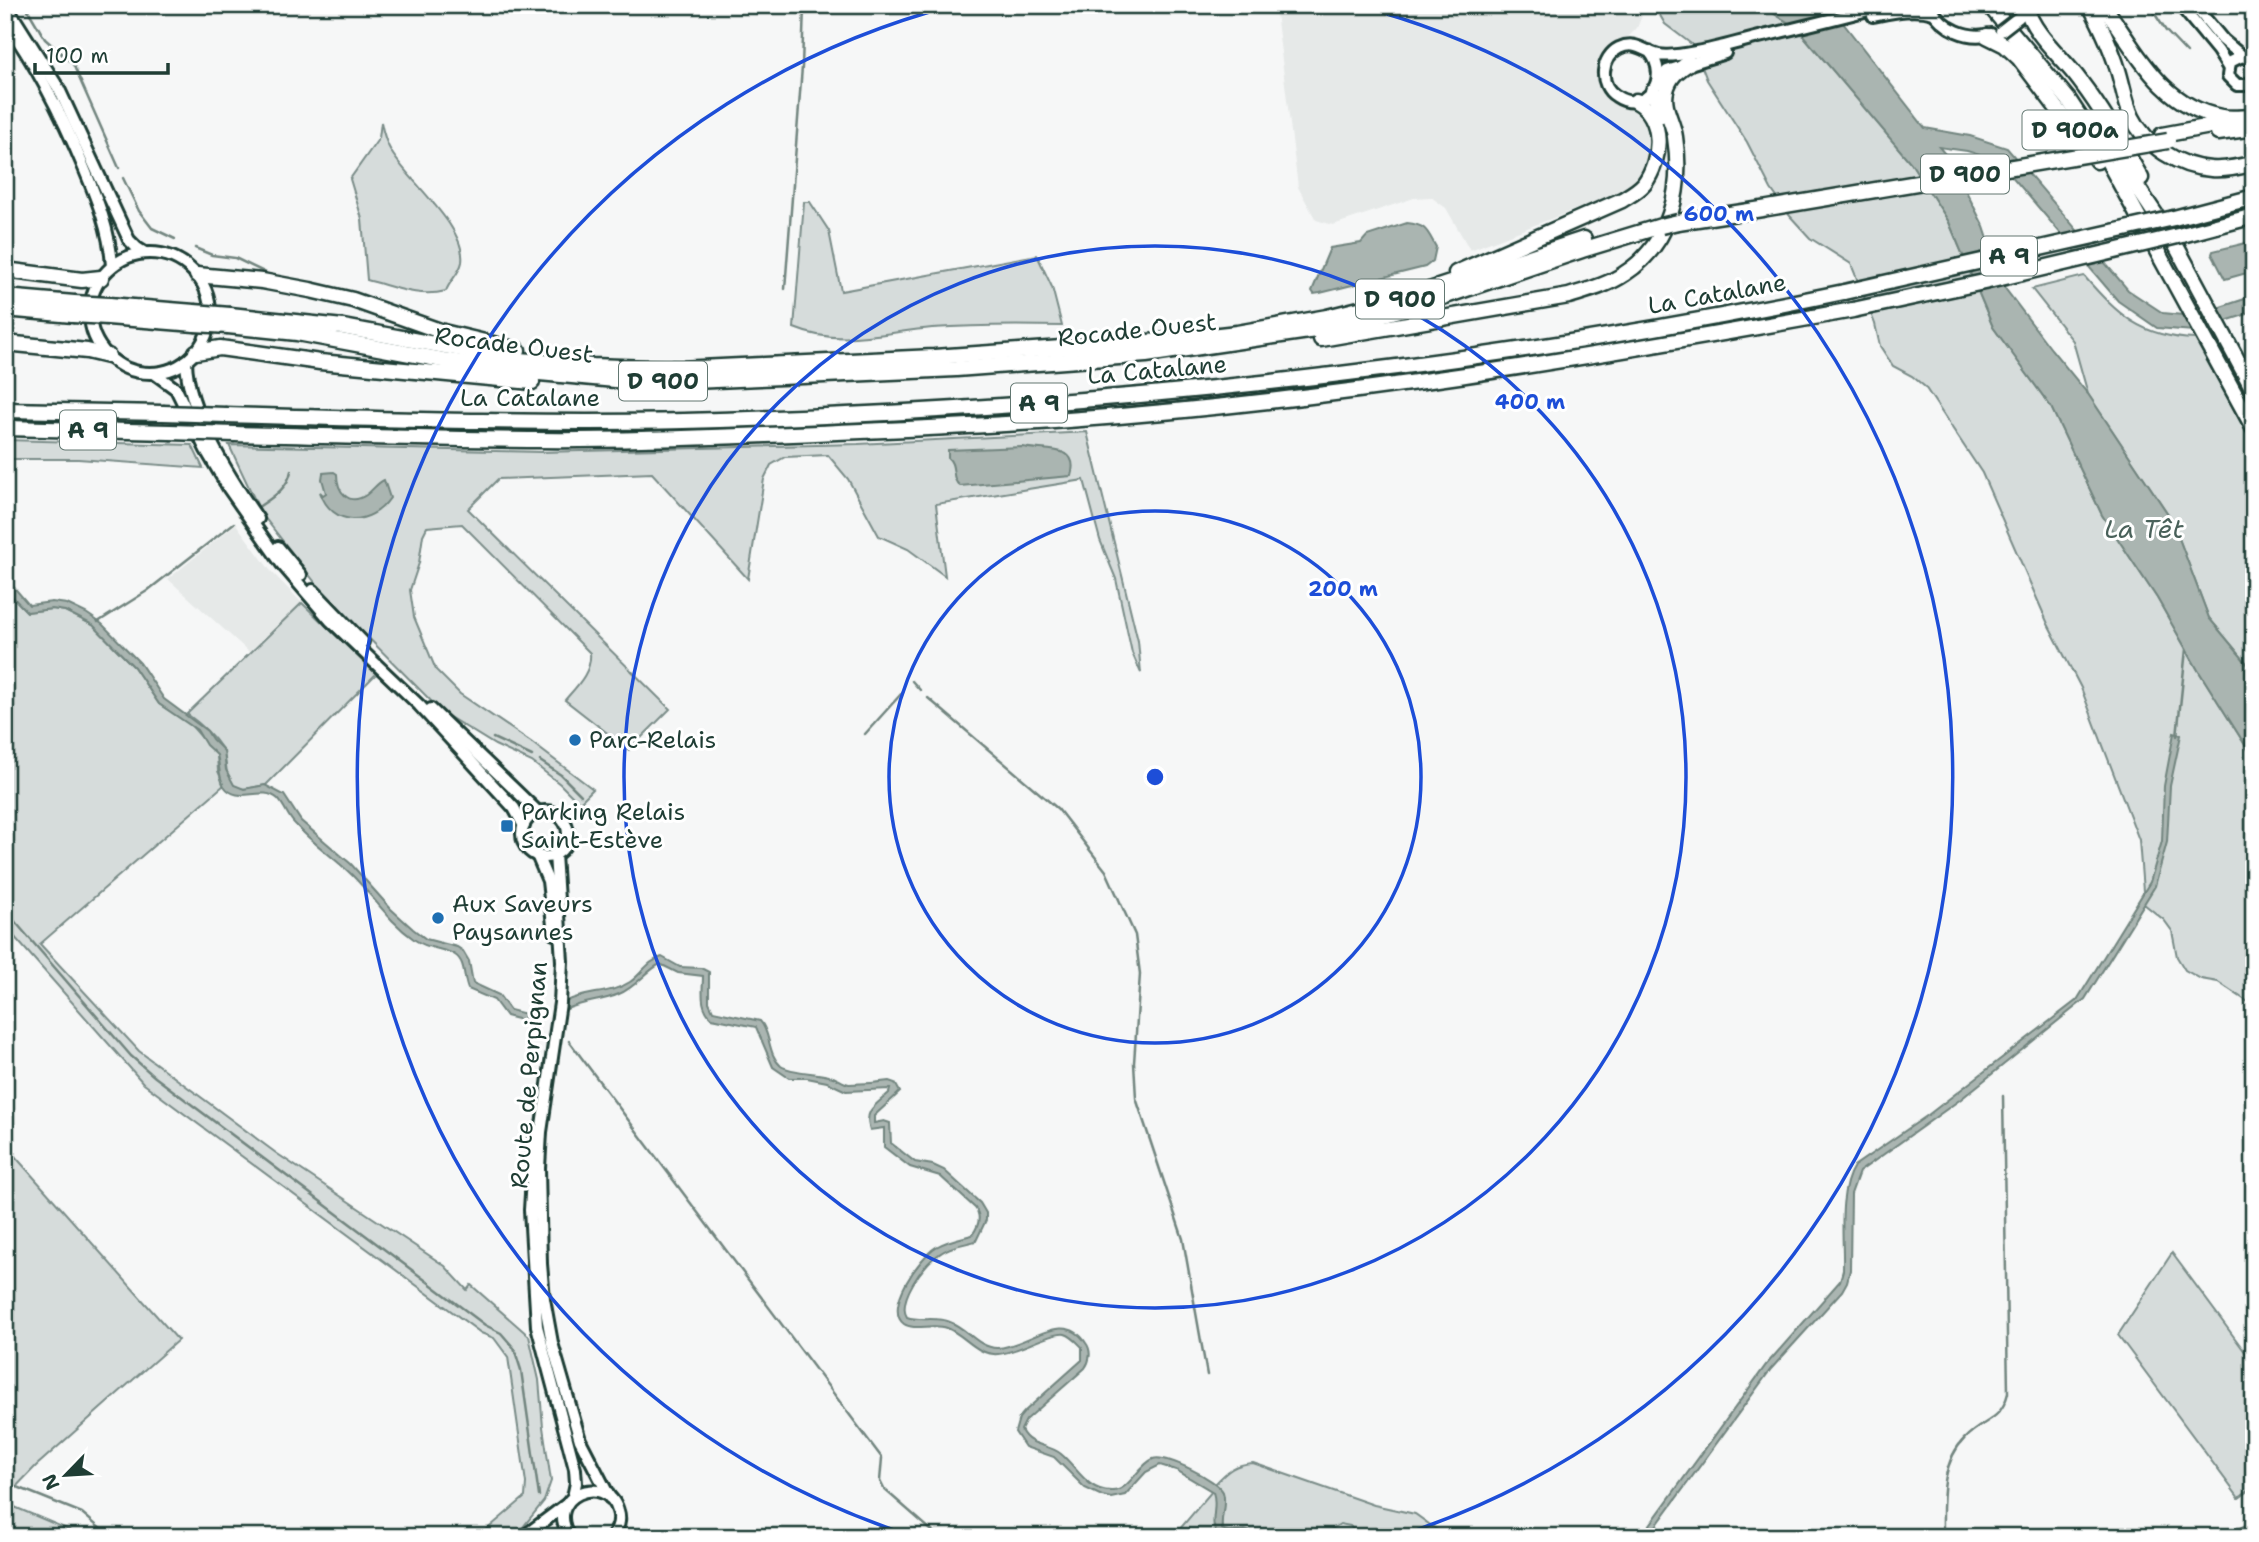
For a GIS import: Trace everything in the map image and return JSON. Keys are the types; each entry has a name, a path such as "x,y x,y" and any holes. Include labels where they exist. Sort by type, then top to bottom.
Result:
{"highway":[{"name":"D 900a","path":"1989,5 2068,99 2128,195 2148,238"},
{"name":"D 900a","path":"2001,5 2078,98 2178,238"},
{"path":"2090,5 2111,48 2132,117 2154,146 2189,165 2211,169 2235,168 2254,163"},
{"path":"2103,5 2162,88 2185,105 2224,118 2254,118"},
{"name":"D 900a","path":"2024,10 2035,28 2080,80 2178,238"},
{"name":"D 900a","path":"1994,33 2019,58 2081,138 2148,238 2254,429"},
{"path":"1146,355 1308,341 1570,296 1600,286 1632,269 1658,243 1677,191 1675,134 1665,107 1665,92 1669,80 1687,59"},
{"path":"1655,88 1678,166"},
{"path":"1129,342 1316,314 1384,298 1436,282 1622,200 1643,185 1652,172 1657,157 1658,142 1651,114 1636,101"},
{"name":"Rocade Ouest","path":"2165,138 2254,118"},
{"name":"Rocade Ouest","path":"5,309 74,309 343,327 520,360 679,369 934,357 1175,340 1237,333 1368,307 1450,284 1576,241 1671,220 2165,138 2254,128"},
{"name":"La Catalane","path":"5,410 542,422 683,421 858,415 1216,389 1482,355 1642,330 1844,292 2174,218 2254,197"},
{"name":"La Catalane","path":"5,428 541,440 858,432 1070,420 1360,390 1643,348 1853,310 1984,282 2178,238 2254,216"},
{"name":"Rocade Ouest","path":"229,321 443,360 564,376 626,381 864,374 1146,355 1336,327 1422,304 1671,220"},
{"path":"2178,238 2254,391"},
{"path":"5,270 82,280 101,278"},
{"name":"D 900","path":"197,275 262,281 353,300 443,332 505,348 679,369"},
{"name":"Rocade Ouest","path":"5,297 74,309"},
{"path":"5,343 87,351 107,356"},
{"name":"D 900","path":"191,357 220,348 320,362 458,376 657,389 723,387 864,374"}],"main road":[{"path":"6,5 59,89 129,240 145,253"},
{"path":"1888,5 1687,59 1667,71 1655,88 1636,101 1622,100 1611,92 1604,77 1604,66 1609,56 1627,45 1635,45 1660,56 1687,59 1875,16 1932,9 1944,24 1972,36 1994,33 2024,10"},
{"path":"2180,5 2218,51 2228,67 2230,80 2237,85 2251,85"},
{"path":"2194,5 2223,40 2250,58"},
{"path":"5,21 46,84 70,134 100,205 112,266"},
{"path":"1649,51 1659,67 1655,88"},
{"path":"2228,67 2233,59 2250,58"},
{"path":"145,253 168,255 187,265 205,289 210,314 205,338 191,357 171,370 154,373 124,368 107,356 95,338 90,318 92,297 101,278 112,266 128,257 145,253"},
{"path":"191,357 187,381 202,421 229,474 279,549 342,621 538,812"},
{"path":"154,373 176,389 218,471 281,563 331,621 419,705 514,808 524,826"},
{"path":"538,812 554,812 565,821 568,828 566,844 555,854 537,855 525,844 524,826 532,815 538,812"},
{"name":"Route de Perpignan","path":"555,854 562,961 560,1003 541,1133 539,1168 544,1299 552,1343 580,1440 618,1512 619,1524"},
{"name":"Route de Perpignan","path":"537,855 548,881 555,970 530,1174 533,1296 546,1365 575,1469 576,1483 563,1519 570,1537"},
{"path":"523,1537 580,1492 596,1490 610,1498"},
{"path":"612,1537 619,1524"},
{"path":"619,1524 622,1537"}],"shaded area":[{"path":"1275,5 1642,5 1643,13 1637,28 1627,38 1606,48 1595,65 1601,91 1618,105 1644,111 1651,124 1651,146 1644,171 1629,189 1470,250 1446,208 1431,197 1414,198 1333,225 1316,220 1298,187"},
{"path":"1654,5 1760,5 1797,28 1911,163 1949,222 1993,327 2051,407 2102,515 2157,598 2254,759 2254,1006 2218,982 2201,979 2185,970 2177,957 2172,931 2164,920 2144,904 2139,840 2081,688 2048,624 1982,473 1925,387 1893,366 1880,346 1875,324 1851,264 1810,238 1790,216 1771,189 1747,142 1707,80 1694,46 1665,24"},
{"path":"381,122 392,153 447,220 456,235 462,262 446,291 416,292 367,280 362,219 350,179 379,138"},
{"path":"804,202 810,202 829,231 841,291 1037,255 1052,287 1062,326 948,327 862,337 828,337 794,328"},
{"path":"2084,276 2108,302 2132,321 2160,334 2195,339 2254,446 2254,672 2209,618 2172,520 2088,394 2073,341 2032,289"},
{"path":"1087,432 1138,641 1141,673 1132,653 1116,579 1100,540 1084,480 936,504 945,576 908,549 879,536 848,479 828,455 785,457 771,465 764,479 748,579 652,473 498,479 468,509 670,709 629,750 565,700 586,673 590,653 462,524 427,527 410,590 414,617 436,670 460,694 531,742 593,789 579,803 532,762 495,745 443,713 321,590 261,513 229,445 541,452 858,444"},
{"path":"5,440 192,445 203,468 78,459 5,459"},
{"path":"236,524 270,570 302,603 249,652 168,579"},
{"path":"5,589 27,612 52,609 65,611 93,625 134,667 159,704 189,723 217,755 218,771 224,785 40,944 139,1051 276,1153 445,1266 467,1290 471,1285 529,1336 539,1380 551,1481 544,1501 515,1537 478,1537 525,1497 526,1483 508,1357 494,1338 481,1333 144,1084 5,926"},
{"path":"302,603 376,674 266,785 238,788 230,781 222,749 206,730 187,714"},
{"path":"5,1145 178,1340 36,1466 9,1494 5,1492"},
{"path":"2172,1253 2254,1364 2254,1487 2239,1498 2118,1335"},
{"path":"1253,1463 1374,1505 1415,1514 1447,1537 1360,1537 1350,1526 1340,1524 1319,1537 1265,1537 1245,1530 1225,1532 1221,1523 1222,1494 1215,1484 1232,1469"},
{"path":"1212,1491 1216,1500 1215,1533 1219,1537 1173,1537"},
{"path":"5,1503 69,1530 79,1537 5,1537"}],"water":[{"name":"La Têt","path":"1760,5 1829,5 1925,128 1970,136 2007,148 2128,290 2163,313 2193,316 2254,296 2254,312 2194,331 2157,328 2118,301 1999,161 1967,151 1939,147 1951,161 1984,227 2004,287 2088,394 2172,520 2209,618 2254,672 2254,759 2157,598 2102,515 2051,407 1993,327 1949,222 1911,163 1797,28"},
{"path":"1407,223 1419,225 1428,233 1436,247 1433,261 1425,267 1314,294 1312,291 1330,248 1361,243 1367,236"},
{"path":"2254,241 2254,271 2225,279 2212,254 2213,251"},
{"path":"1023,447 1065,454 1071,458 1073,465 1071,476 960,486 955,480 948,458 948,450"},
{"path":"323,473 337,474 341,491 349,498 366,495 384,480 390,498 382,508 362,518 342,517 333,512 320,492 323,495 326,493"},
{"path":"5,581 12,585 29,605 52,602 67,604 102,624 140,663 164,699 207,731 224,751 226,770 234,785 244,789 265,785 284,795 301,821 351,864 391,909 426,939 463,951 469,961 473,983 499,995 510,1010 526,1014 525,1021 506,1016 494,1000 468,989 459,958 420,943 405,933 352,875 293,822 278,799 264,793 243,795 230,792 222,782 217,755 206,745 197,730 159,704 134,667 93,625 65,611 52,609 27,612 5,589"},
{"path":"2174,733 2181,735 2170,786 2167,842 2155,886 2085,999 1961,1099 1859,1172 1851,1194 1850,1270 1842,1291 1771,1369 1648,1537 1641,1537 1766,1365 1840,1281 1843,1270 1843,1203 1854,1166 1928,1115 2077,1000 2150,882 2162,841 2164,786"},
{"path":"662,957 680,967 701,968 709,972 709,1002 713,1011 760,1021 773,1055 781,1066 832,1077 849,1084 889,1081 895,1083 900,1092 874,1116 874,1123 890,1123 891,1143 915,1162 944,1170 980,1203 986,1213 986,1220 976,1241 942,1252 919,1274 908,1293 905,1310 907,1317 950,1322 984,1345 997,1348 1044,1332 1067,1329 1077,1333 1089,1349 1085,1368 1026,1420 1021,1430 1029,1440 1061,1454 1089,1483 1103,1490 1111,1491 1123,1487 1153,1459 1159,1458 1179,1464 1212,1481 1223,1492 1222,1529 1265,1537 1219,1537 1213,1521 1213,1492 1176,1470 1160,1465 1146,1472 1125,1495 1111,1498 1085,1488 1054,1457 1025,1447 1015,1432 1019,1418 1082,1360 1082,1347 1070,1336 1059,1334 1006,1353 991,1354 947,1328 913,1327 904,1324 899,1317 898,1307 906,1283 913,1272 936,1247 972,1235 979,1218 975,1208 940,1176 910,1167 884,1147 884,1128 870,1130 868,1117 890,1089 846,1091 827,1082 789,1078 773,1067 756,1027 712,1018 708,1014 703,998 703,976 678,973 660,964 619,994 565,1010 565,1002 622,986 634,979 652,961"}],"waterway":[{"path":"25,5 45,39 73,64 119,168"},
{"path":"785,289 802,67 804,5"},
{"path":"2149,5 2166,31 2187,53"},
{"path":"123,178 139,211 152,228 175,239"},
{"path":"195,248 212,255 235,258 266,273"},
{"path":"257,508 283,488 291,471"},
{"path":"98,622 147,591 234,523"},
{"path":"2177,736 2186,649"},
{"path":"912,681 920,690"},
{"path":"865,734 902,693"},
{"path":"928,698 1058,809 1106,871 1135,935 1140,974 1134,1063 1136,1098 1183,1239 1207,1375"},
{"path":"493,738 532,756"},
{"path":"540,761 561,775 581,795"},
{"path":"5,910 131,1056 155,1077 485,1325 501,1333 514,1348 521,1370 539,1496"},
{"path":"569,1041 882,1458 880,1481 884,1489 939,1537"},
{"path":"1943,1536 1945,1484 1951,1459 1965,1438 2001,1410 2008,1393 2003,1096"},
{"path":"5,1482 82,1513 110,1537"},
{"path":"2222,1537 2254,1521"}],"place":[{"name":"Parc-Relais","path":"575,740"},
{"name":"Parking Relais Saint-Estève","path":"507,826"},
{"name":"Aux Saveurs Paysannes","path":"438,918"}]}
